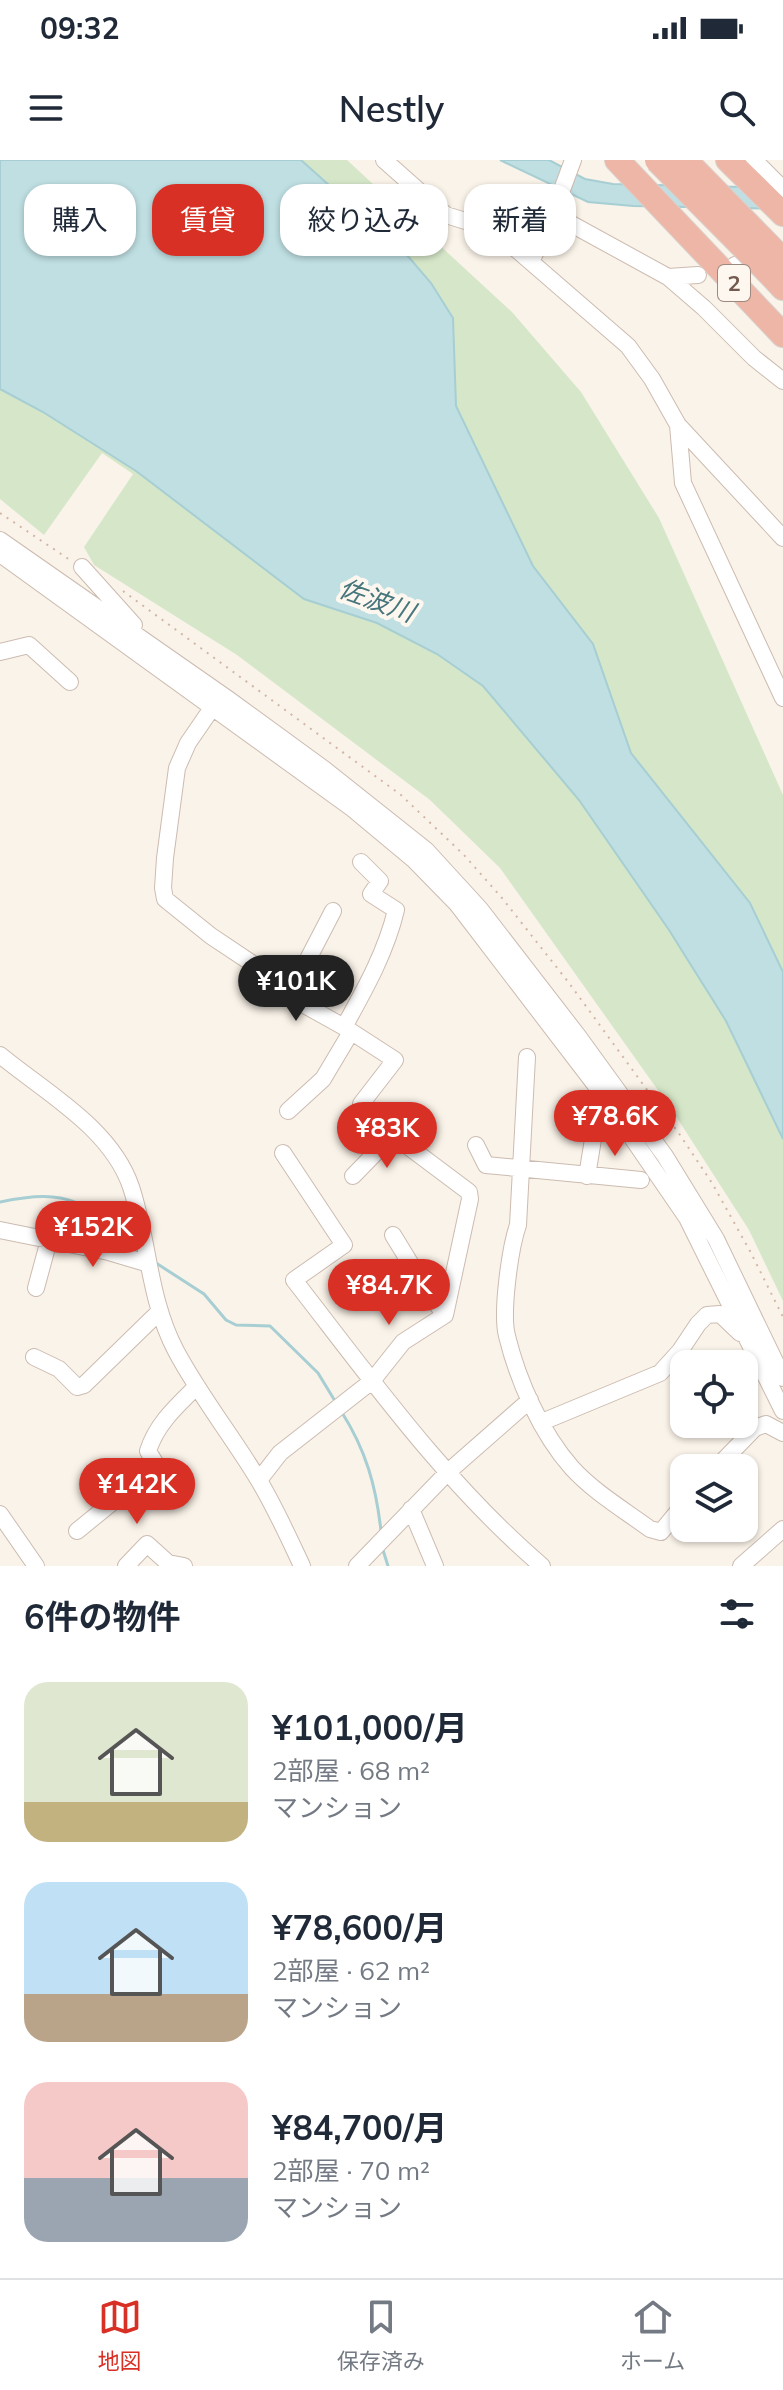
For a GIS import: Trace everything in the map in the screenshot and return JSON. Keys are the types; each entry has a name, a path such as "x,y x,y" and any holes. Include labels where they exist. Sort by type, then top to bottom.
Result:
{"highway":[{"name":"2","path":"617,160 783,335"},
{"path":"657,160 779,270"},
{"path":"685,160 779,270"},
{"path":"728,160 770,176 783,214"}],"street":[{"path":"384,160 446,215 472,223 509,243 628,346 652,379 678,425 783,538"},
{"path":"564,184 571,164"},
{"path":"576,224 668,277 783,381"},
{"path":"531,262 534,256"},
{"path":"735,265 779,270"},
{"path":"668,277 698,275"},
{"path":"678,425 683,483 783,698"},
{"path":"0,540 300,751 426,850 480,909 665,1156 716,1239 783,1378"},
{"path":"0,554 353,809 413,859 457,904 556,1032 687,1218 783,1411"},
{"path":"82,567 135,627 138,636"},
{"path":"0,652 29,645 70,682"},
{"path":"212,708 188,743 177,768 165,858 165,899 211,936 292,990"},
{"path":"288,1111 323,1079 390,934 396,910 371,894 380,881 361,862"},
{"path":"259,1480 280,1453 372,1381 403,1342 445,1315 470,1199 469,1192 393,1135 361,1104 395,1060 292,998 292,990 333,911"},
{"path":"0,1055 88,1122 106,1143 130,1184 146,1263 175,1349 259,1480 299,1560 282,1566"},
{"path":"527,1057 518,1225 512,1242 506,1333 530,1400 570,1465 583,1479 650,1529 661,1532 670,1521"},
{"path":"587,1176 596,1121"},
{"path":"353,1176 393,1135"},
{"path":"476,1145 486,1165 641,1180"},
{"path":"283,1153 344,1245 294,1280 448,1472 491,1520 542,1566"},
{"path":"0,1230 109,1252 146,1263"},
{"path":"393,1235 445,1315"},
{"path":"36,1288 49,1240"},
{"path":"34,1357 59,1369 77,1387 84,1385 160,1311"},
{"path":"542,1422 660,1373 707,1315 720,1314 740,1333 747,1334"},
{"path":"77,1531 157,1466 148,1451 153,1434 197,1386"},
{"path":"357,1566 448,1472 530,1400"},
{"path":"730,1454 755,1428 766,1424 783,1433"},
{"path":"411,1509 435,1566"},
{"path":"0,1514 36,1566"},
{"path":"741,1566 783,1529"},
{"path":"126,1566 147,1544 168,1563 184,1566"}],"green space":[{"path":"301,160 347,160 373,184 328,184"},
{"path":"448,253 512,312 581,392 659,518 783,795 783,972 750,903 631,753 593,644 533,566 456,406 453,318 431,283 408,256 448,256"},
{"path":"0,389 43,412 136,471 304,599 377,623 437,654 483,686 579,800 669,930 726,1021 783,1139 783,1301 749,1230 672,1110 500,868 430,800 237,655 94,565 84,547 133,474 102,453 44,535 0,499"}],"water":[{"name":"佐波川","path":"0,160 301,160 328,184 280,184 280,256 408,256 431,283 453,318 456,406 533,566 593,644 631,753 750,903 783,972 783,1139 726,1021 669,930 579,800 483,686 437,654 377,623 304,599 136,471 43,412 0,389"},
{"path":"500,160 549,160 585,179 613,184 783,188 783,209 588,202 576,196 576,184 550,184"}],"waterway":[{"path":"0,1202 44,1196 76,1202 104,1220 135,1250"},
{"path":"156,1263 204,1294 226,1320 236,1325 270,1326 318,1373 335,1401"},
{"path":"341,1411 368,1469 381,1531"},
{"path":"382,1547 388,1566"}]}
